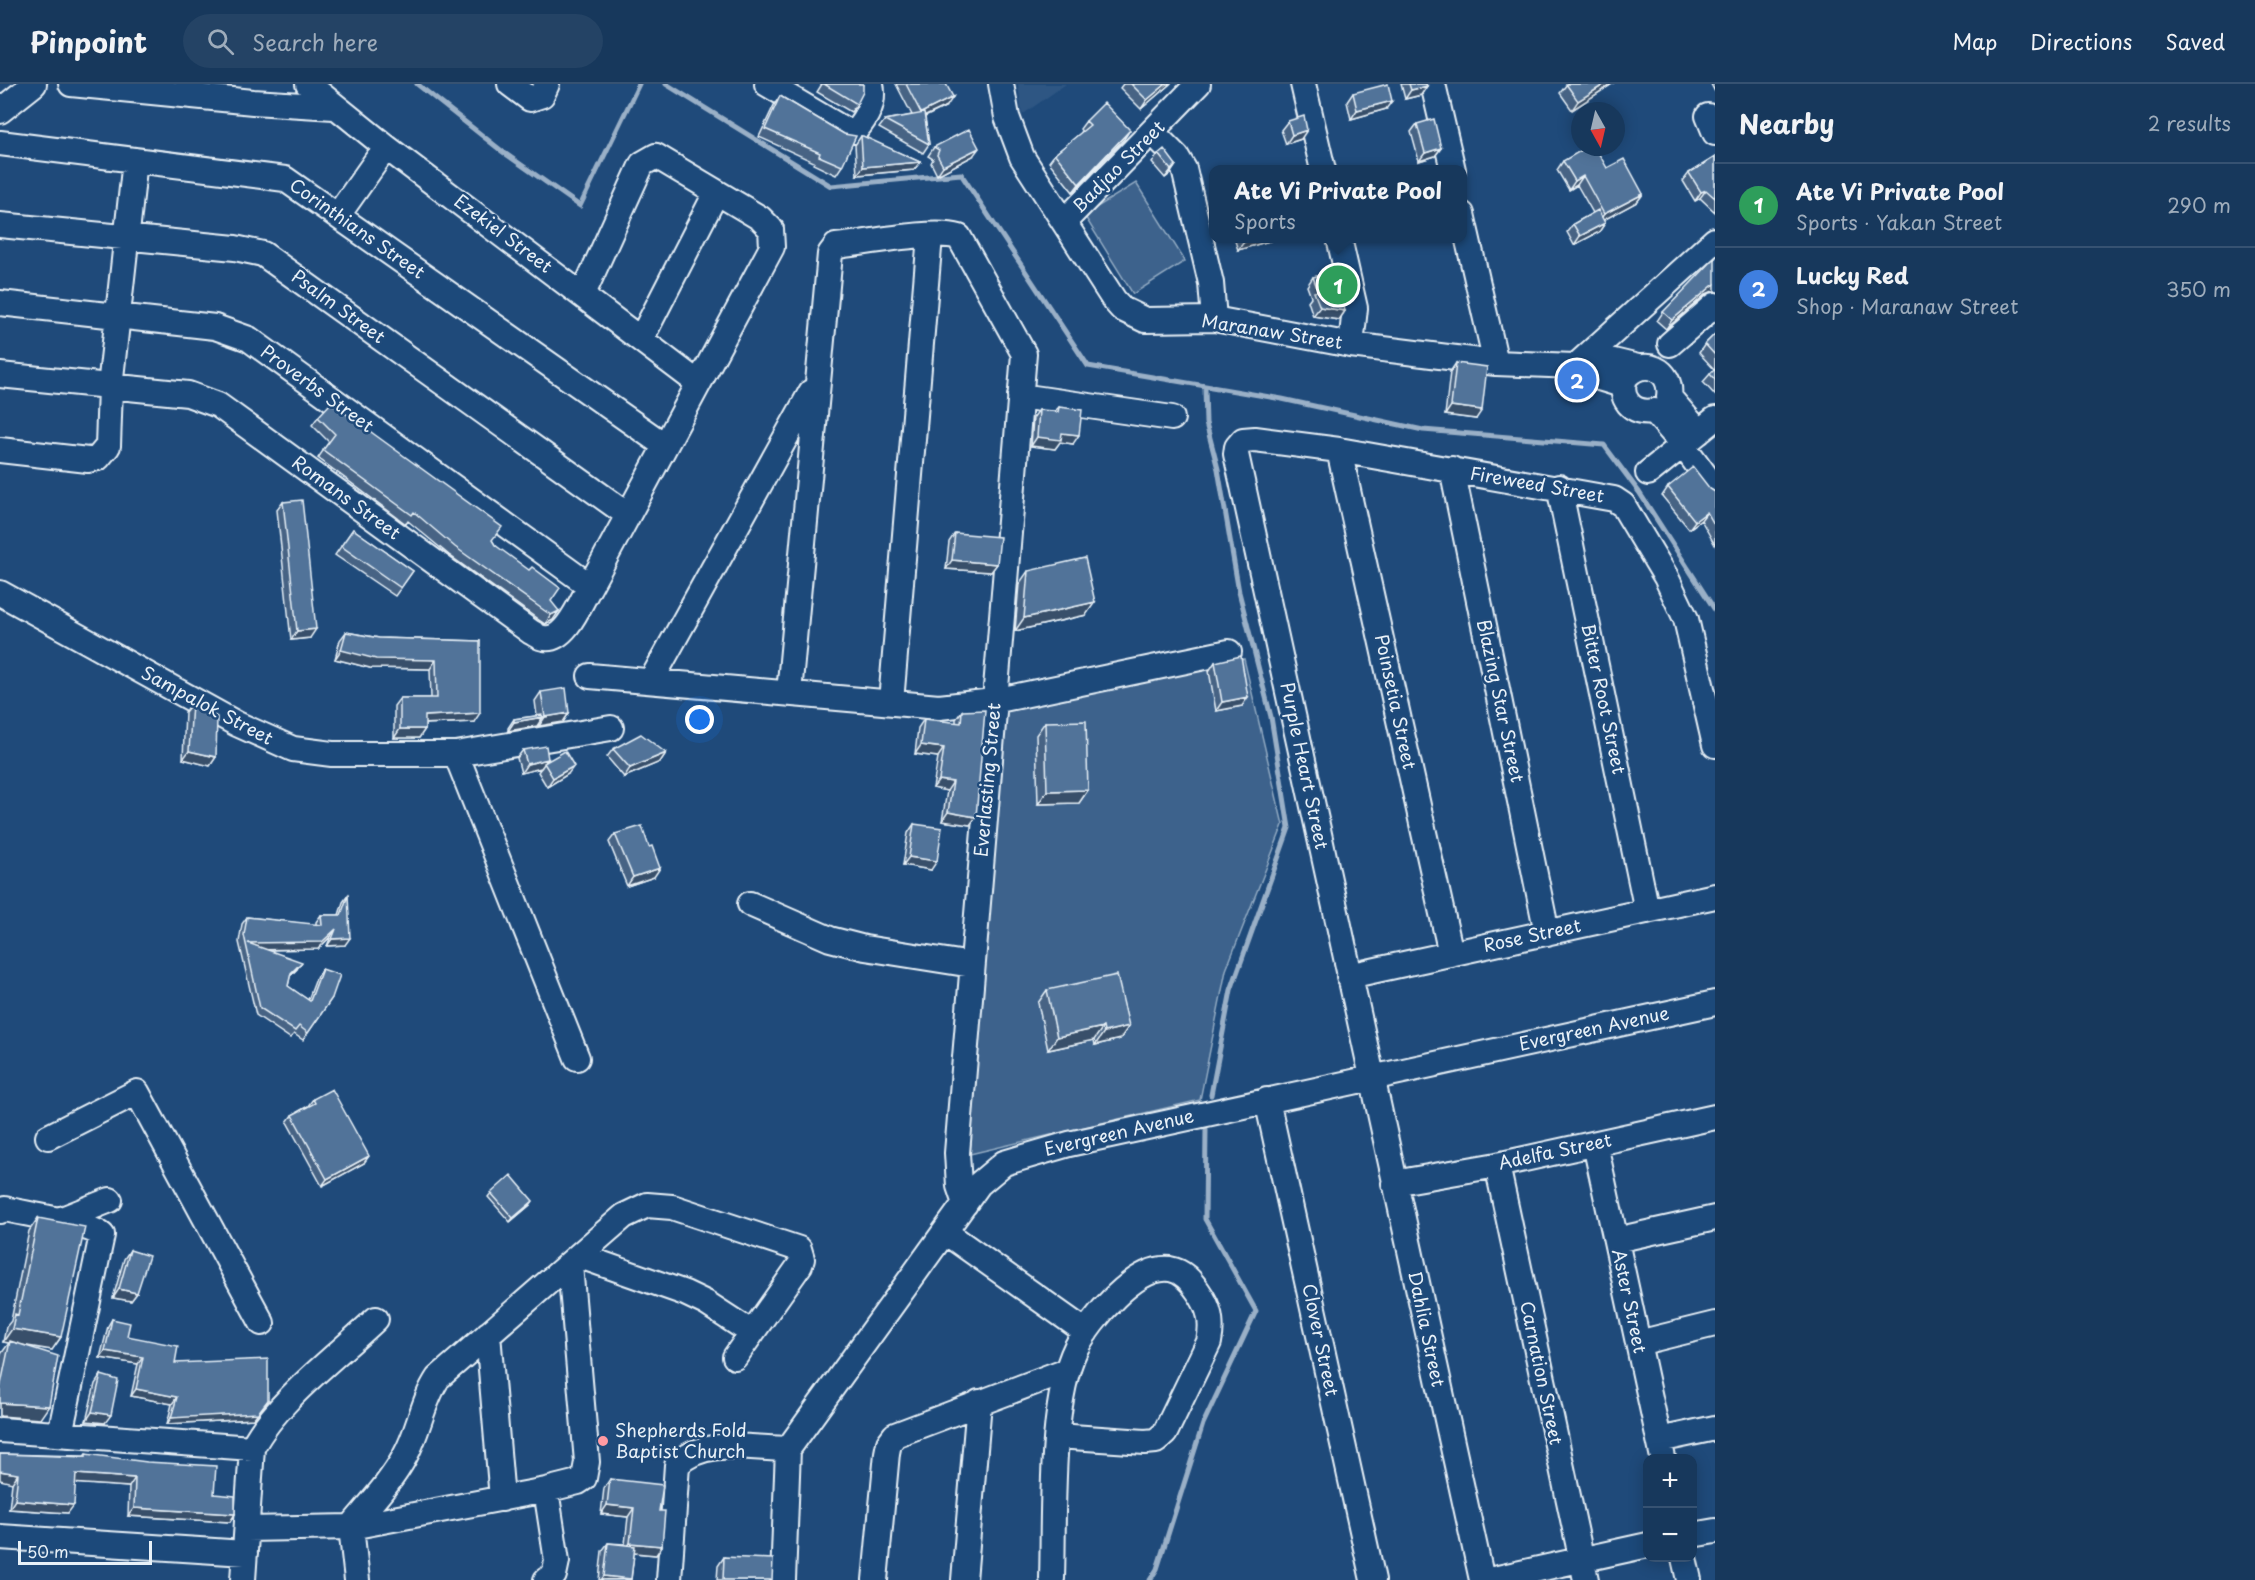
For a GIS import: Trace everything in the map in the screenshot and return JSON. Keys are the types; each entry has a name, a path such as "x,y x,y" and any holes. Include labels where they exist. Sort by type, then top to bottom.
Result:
{"street":[{"path":"0,111 34,84"},
{"path":"71,84 253,102 334,107"},
{"name":"Ezekiel Street","path":"308,84 386,147 698,383"},
{"path":"510,84 530,99 542,95 547,84"},
{"path":"766,84 845,130 855,131 868,117 873,92 871,84"},
{"name":"Maranaw Street","path":"1001,84 1007,117 1017,147 1114,300 1134,317 1145,320 1214,319 1351,345 1496,363 1575,366 1599,378 1630,376 1652,366 1665,375 1670,390 1669,397 1699,432"},
{"name":"Badjao Street","path":"1064,222 1153,133 1198,84"},
{"path":"1303,84 1322,165"},
{"path":"1433,84 1452,165"},
{"path":"1153,133 1177,157 1184,170 1211,283 1214,319"},
{"name":"Corinthians Street","path":"0,143 285,179 664,444"},
{"path":"338,215 386,147"},
{"path":"583,294 642,164 656,156 760,218 771,229 772,247 664,444 590,586"},
{"path":"0,450 88,460 98,458 108,446 110,387 135,160"},
{"path":"640,339 716,193"},
{"name":"Psalm Street","path":"0,225 236,248 263,254 628,515"},
{"name":"Everlasting Street","path":"930,236 951,235 959,237 964,243 1024,354 957,1153 959,1186 965,1204"},
{"path":"789,693 816,382 832,249 836,246 930,236 891,702"},
{"path":"1467,236 1496,363"},
{"path":"1575,366 1715,240"},
{"path":"1340,243 1355,308 1351,345"},
{"name":"Proverbs Street","path":"0,303 215,327 249,339 590,586"},
{"path":"1670,344 1715,305"},
{"name":"Romans Street","path":"0,375 188,394 218,405 531,632 545,639 556,636 565,629 590,586"},
{"path":"1630,376 1623,393 1631,407 1646,412 1654,411 1699,432 1715,489"},
{"path":"651,681 816,382"},
{"path":"1020,396 1172,418"},
{"path":"1648,473 1699,432"},
{"name":"Fireweed Street","path":"1236,454 1237,447 1243,440 1254,439 1339,450 1559,487 1614,499 1623,505 1666,577 1686,619 1715,746"},
{"name":"Poinsetia Street","path":"1339,450 1451,954"},
{"name":"Purple Heart Street","path":"1236,454 1371,1078"},
{"name":"Blazing Star Street","path":"1452,469 1548,933"},
{"name":"Bitter Root Street","path":"1559,487 1647,911"},
{"name":"Sampalok Street","path":"0,593 237,724 293,749 332,754 456,754 611,728"},
{"path":"590,676 939,706 994,701 1229,652"},
{"path":"456,754 577,1058"},
{"name":"Rose Street","path":"1349,976 1715,896"},
{"path":"750,903 830,939 876,950 972,965"},
{"name":"Evergreen Avenue","path":"788,1449 965,1204 992,1171 1004,1162 1020,1156 1268,1100 1715,1003"},
{"name":"Dahlia Street","path":"1371,1078 1482,1580"},
{"path":"48,1137 137,1092 262,1323"},
{"name":"Clover Street","path":"1268,1100 1373,1580"},
{"name":"Adelfa Street","path":"1394,1183 1497,1165 1715,1117"},
{"name":"Aster Street","path":"1595,1144 1661,1449"},
{"name":"Carnation Street","path":"1497,1165 1584,1570"},
{"path":"57,1221 110,1200"},
{"path":"357,1580 351,1527 385,1486 406,1455 431,1389 438,1378 624,1216 647,1205 672,1206 795,1247 801,1254 800,1265 735,1357"},
{"path":"2,1210 96,1230 102,1235 60,1434"},
{"path":"1616,1240 1715,1218"},
{"path":"945,1232 1086,1332"},
{"path":"575,1261 685,1293 706,1303 752,1334"},
{"path":"247,1529 351,1527 546,1490 578,1482 584,1478 587,1470 575,1261"},
{"path":"1052,1579 1057,1436 1067,1370 1086,1332 1115,1296 1133,1281 1154,1272 1169,1269 1182,1273 1191,1282 1207,1307 1212,1327 1209,1342 1171,1425 1156,1441 1133,1442 1057,1436"},
{"path":"243,1580 252,1449 259,1433 279,1409 376,1319"},
{"path":"1638,1343 1715,1324"},
{"path":"488,1334 502,1498"},
{"path":"875,1580 889,1443 895,1435 1067,1370"},
{"path":"964,1580 979,1402"},
{"path":"1661,1449 1715,1428"},
{"path":"0,1430 252,1449"},
{"path":"669,1580 677,1465 693,1452 708,1448 788,1449 783,1580"},
{"path":"546,1490 557,1562 554,1575 546,1580"},
{"path":"1697,1534 1715,1530"},
{"path":"0,1537 245,1553"},
{"path":"1489,1580 1584,1570 1643,1547"},
{"path":"1685,1562 1689,1580"}],"shaded area":[{"path":"1018,84 1066,84 1022,115"},
{"path":"1136,183 1185,261 1133,294 1084,215"},
{"path":"1244,659 1283,825 1226,970 1200,1100 970,1154 1004,709"}],"building":[{"path":"824,84 863,84 863,92 857,104"},
{"path":"906,84 946,84 953,97 921,113"},
{"path":"1131,84 1166,84 1147,100"},
{"path":"1388,84 1392,101 1357,110 1353,93"},
{"path":"1409,84 1426,84 1427,86 1411,90"},
{"path":"1566,84 1605,84 1578,101"},
{"path":"780,96 844,134 856,136 842,166 819,156 820,153 765,129"},
{"path":"1104,103 1130,130 1079,184 1055,154 1090,125 1086,121"},
{"path":"924,113 929,144 885,120"},
{"path":"1304,116 1307,130 1292,135 1288,121"},
{"path":"1434,119 1441,148 1425,153 1417,124"},
{"path":"969,129 979,148 943,166 937,155 939,150 934,147"},
{"path":"861,136 863,136 920,162 863,167"},
{"path":"1164,149 1176,165 1171,170 1158,154"},
{"path":"1572,156 1600,156 1607,168 1624,159 1643,194 1604,214 1583,176 1575,181 1563,161"},
{"path":"1715,157 1715,198 1706,190 1701,192 1689,173"},
{"path":"1598,210 1605,223 1580,236 1573,224"},
{"path":"1715,258 1715,284 1672,320 1663,312"},
{"path":"1336,271 1345,311 1320,307 1314,292 1318,291 1313,277"},
{"path":"1715,334 1715,355 1705,344"},
{"path":"1456,363 1487,367 1482,410 1451,406"},
{"path":"1715,369 1715,380 1710,374"},
{"path":"331,403 502,527 492,540 495,545 529,570 532,567 560,588 551,601 559,611 551,615 545,611 455,547 414,512 412,515 323,450 335,434 318,417"},
{"path":"1059,407 1082,410 1079,435 1062,433 1061,440 1037,437 1039,410 1058,412"},
{"path":"1693,467 1715,492 1715,526 1707,512 1695,521 1668,487"},
{"path":"302,500 316,629 297,631 283,502"},
{"path":"353,529 413,571 401,588 341,546"},
{"path":"955,533 1000,537 997,564 952,560"},
{"path":"1085,558 1095,602 1024,618 1028,571"},
{"path":"346,632 379,638 480,641 480,713 425,716 425,729 400,729 400,698 437,698 436,660 376,659 341,650"},
{"path":"1241,656 1248,697 1222,702 1215,662"},
{"path":"566,688 569,713 545,717 541,692"},
{"path":"192,703 217,717 216,757 189,751"},
{"path":"985,710 976,817 948,812 953,782 939,780 944,748 921,745 924,719 961,723 962,711"},
{"path":"542,715 543,717 514,722 514,719"},
{"path":"1086,721 1088,790 1047,791 1045,722"},
{"path":"641,734 666,753 630,768 613,749"},
{"path":"546,746 548,759 527,764 523,750"},
{"path":"565,751 574,766 553,778 544,763"},
{"path":"914,824 942,828 937,861 909,857"},
{"path":"642,826 649,847 652,846 660,868 633,877 615,834"},
{"path":"348,895 350,938 332,939 336,929 322,942 248,943 302,962 291,973 288,986 310,1001 322,969 340,975 332,998 308,1033 299,1026 295,1031 260,1008 244,935 247,917 322,925 321,915 341,915"},
{"path":"1117,975 1129,1026 1104,1032 1103,1027 1057,1037 1047,990"},
{"path":"332,1089 369,1156 327,1179 292,1115 315,1103 313,1099"},
{"path":"511,1175 533,1201 513,1218 491,1193"},
{"path":"38,1218 85,1227 61,1337 12,1329 15,1314 18,1315"},
{"path":"130,1250 149,1256 137,1293 119,1289"},
{"path":"112,1319 130,1323 127,1336 178,1346 175,1363 268,1359 268,1400 258,1413 171,1418 177,1397 136,1389 143,1357 105,1351"},
{"path":"10,1341 58,1356 49,1406 0,1403 0,1389"},
{"path":"101,1375 118,1380 111,1415 92,1412"},
{"path":"0,1454 86,1457 86,1454 147,1462 216,1466 214,1494 235,1496 235,1514 134,1508 135,1478 76,1474 74,1505 15,1500 18,1474 0,1471"},
{"path":"610,1479 663,1485 659,1511 665,1511 662,1546 630,1543 634,1508 607,1505"},
{"path":"608,1543 635,1546 631,1579 604,1576"},
{"path":"724,1557 773,1559 772,1580 723,1580"}],"waterway":[{"path":"417,84 503,152 580,206 639,84"},
{"path":"666,84 831,186 961,174 1088,366 1282,399 1423,430 1604,445 1639,492 1715,610"},
{"path":"1205,388 1206,423 1218,469 1239,592 1271,717 1289,828 1231,990 1211,1095"},
{"path":"1150,1580 1157,1569 1203,1424 1256,1311 1205,1219 1206,1129"}],"place":[{"name":"Ate Vi Private Pool","path":"1338,285"},
{"name":"Lucky Red","path":"1577,380"},
{"name":"Shepherds Fold Baptist Church","path":"603,1441"}]}
